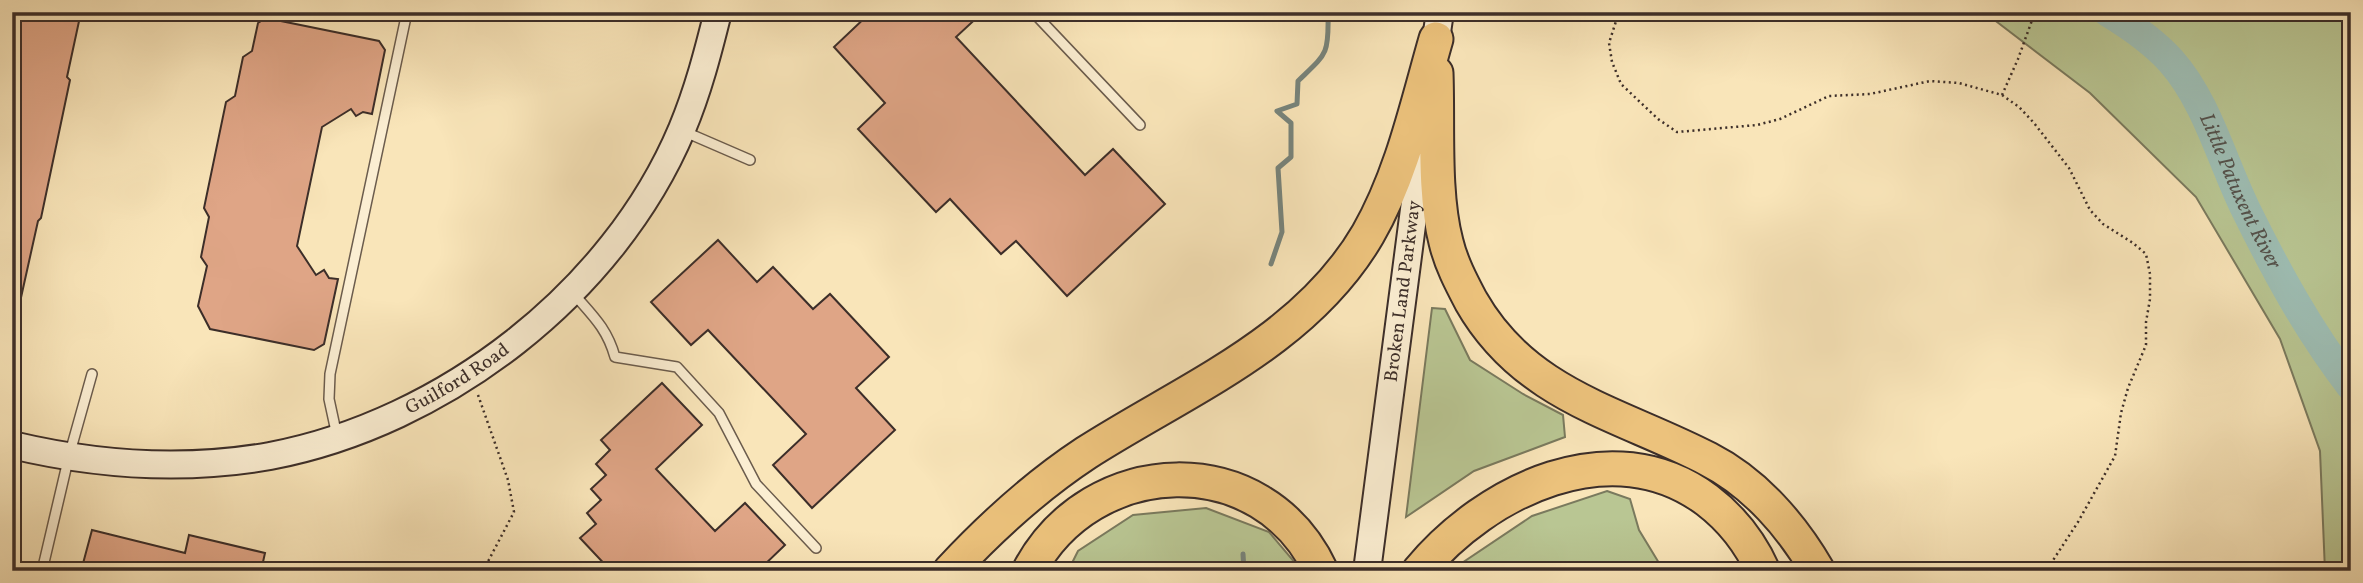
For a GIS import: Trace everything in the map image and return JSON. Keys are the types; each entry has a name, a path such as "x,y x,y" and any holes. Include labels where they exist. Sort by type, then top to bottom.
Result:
{"highway":[{"path":"950,571 1007,515 1046,482 1086,454 1283,332 1310,308 1341,274 1368,234 1397,173 1438,26"},
{"path":"1438,26 1440,205 1446,243 1461,282 1481,318 1507,349 1537,376 1570,396 1709,459 1738,478 1791,528 1818,571"},
{"path":"1419,571 1459,530 1490,508 1520,492 1553,478 1584,470 1620,468 1646,471 1672,479 1696,492 1720,510 1740,531 1763,571"},
{"path":"1030,571 1040,551 1056,531 1078,512 1101,497 1129,486 1158,480 1194,480 1224,486 1250,496 1278,516 1299,536 1321,571"}],"street":[{"name":"Guilford Road","path":"12,445 127,463 202,463 269,456 337,438 404,412 470,375 534,327 572,292 598,262 648,193 681,130 704,68 718,12"},
{"name":"Broken Land Parkway","path":"1367,571 1438,26"}],"lane":[{"path":"337,438 329,399 330,374 407,12"},
{"path":"1033,12 1140,125"},
{"path":"681,130 750,160"},
{"path":"572,292 610,338 615,357 677,367 719,413 757,484 816,548"},
{"path":"42,571 92,373"}],"path":[{"path":"1619,12 1609,43 1612,62 1621,84 1658,119 1677,132 1757,125 1780,119 1829,96 1870,94 1930,81 1959,83 2001,95 2019,107 2069,168 2090,210 2103,225 2146,254 2150,274 2146,345 2121,413 2115,456 2078,522 2046,571"},
{"path":"2001,95 2034,20 2035,12"},
{"path":"470,375 501,457 514,512 483,571"}],"green space":[{"path":"1984,12 2351,12 2351,571 2325,571 2320,451 2280,339 2196,197 2090,93"},
{"path":"1432,308 1445,309 1470,360 1523,394 1563,415 1565,437 1474,471 1406,517"},
{"path":"1607,491 1630,499 1639,530 1659,563 1680,571 1450,571 1532,516"},
{"path":"1206,508 1269,532 1302,571 1068,571 1078,551 1133,515"}],"building":[{"path":"12,12 81,12 67,77 70,80 41,218 38,221 18,311 12,310"},
{"path":"871,12 983,12 956,37 1085,175 1113,149 1165,204 1067,296 1016,241 1001,254 950,199 936,212 858,129 885,103 834,47"},
{"path":"266,18 379,41 385,50 372,114 363,112 356,116 351,109 322,127 297,246 316,275 324,270 329,278 338,279 324,344 314,350 210,329 198,306 207,266 201,257 209,217 204,208 226,102 235,96 243,57 252,51 258,23"},
{"path":"718,240 757,282 773,267 813,309 830,294 889,357 856,388 895,430 812,508 773,465 806,434 708,330 691,345 651,302"},
{"path":"662,383 702,425 656,469 715,531 745,503 785,545 758,571 611,571 580,538 596,524 587,513 601,500 591,489 606,475 596,464 610,450 601,440"},
{"path":"92,530 185,553 189,535 265,553 261,571 81,571"}],"waterway":[{"path":"1271,264 1282,232 1278,168 1291,157 1291,123 1277,111 1297,104 1298,81 1324,53 1328,38 1328,15 1331,12"},
{"name":"Little Patuxent River","path":"2108,12 2157,47 2183,77 2204,112 2245,208 2281,277 2307,322 2351,386"},
{"path":"2334,364 2351,352"},
{"path":"1243,554 1244,571"}]}
